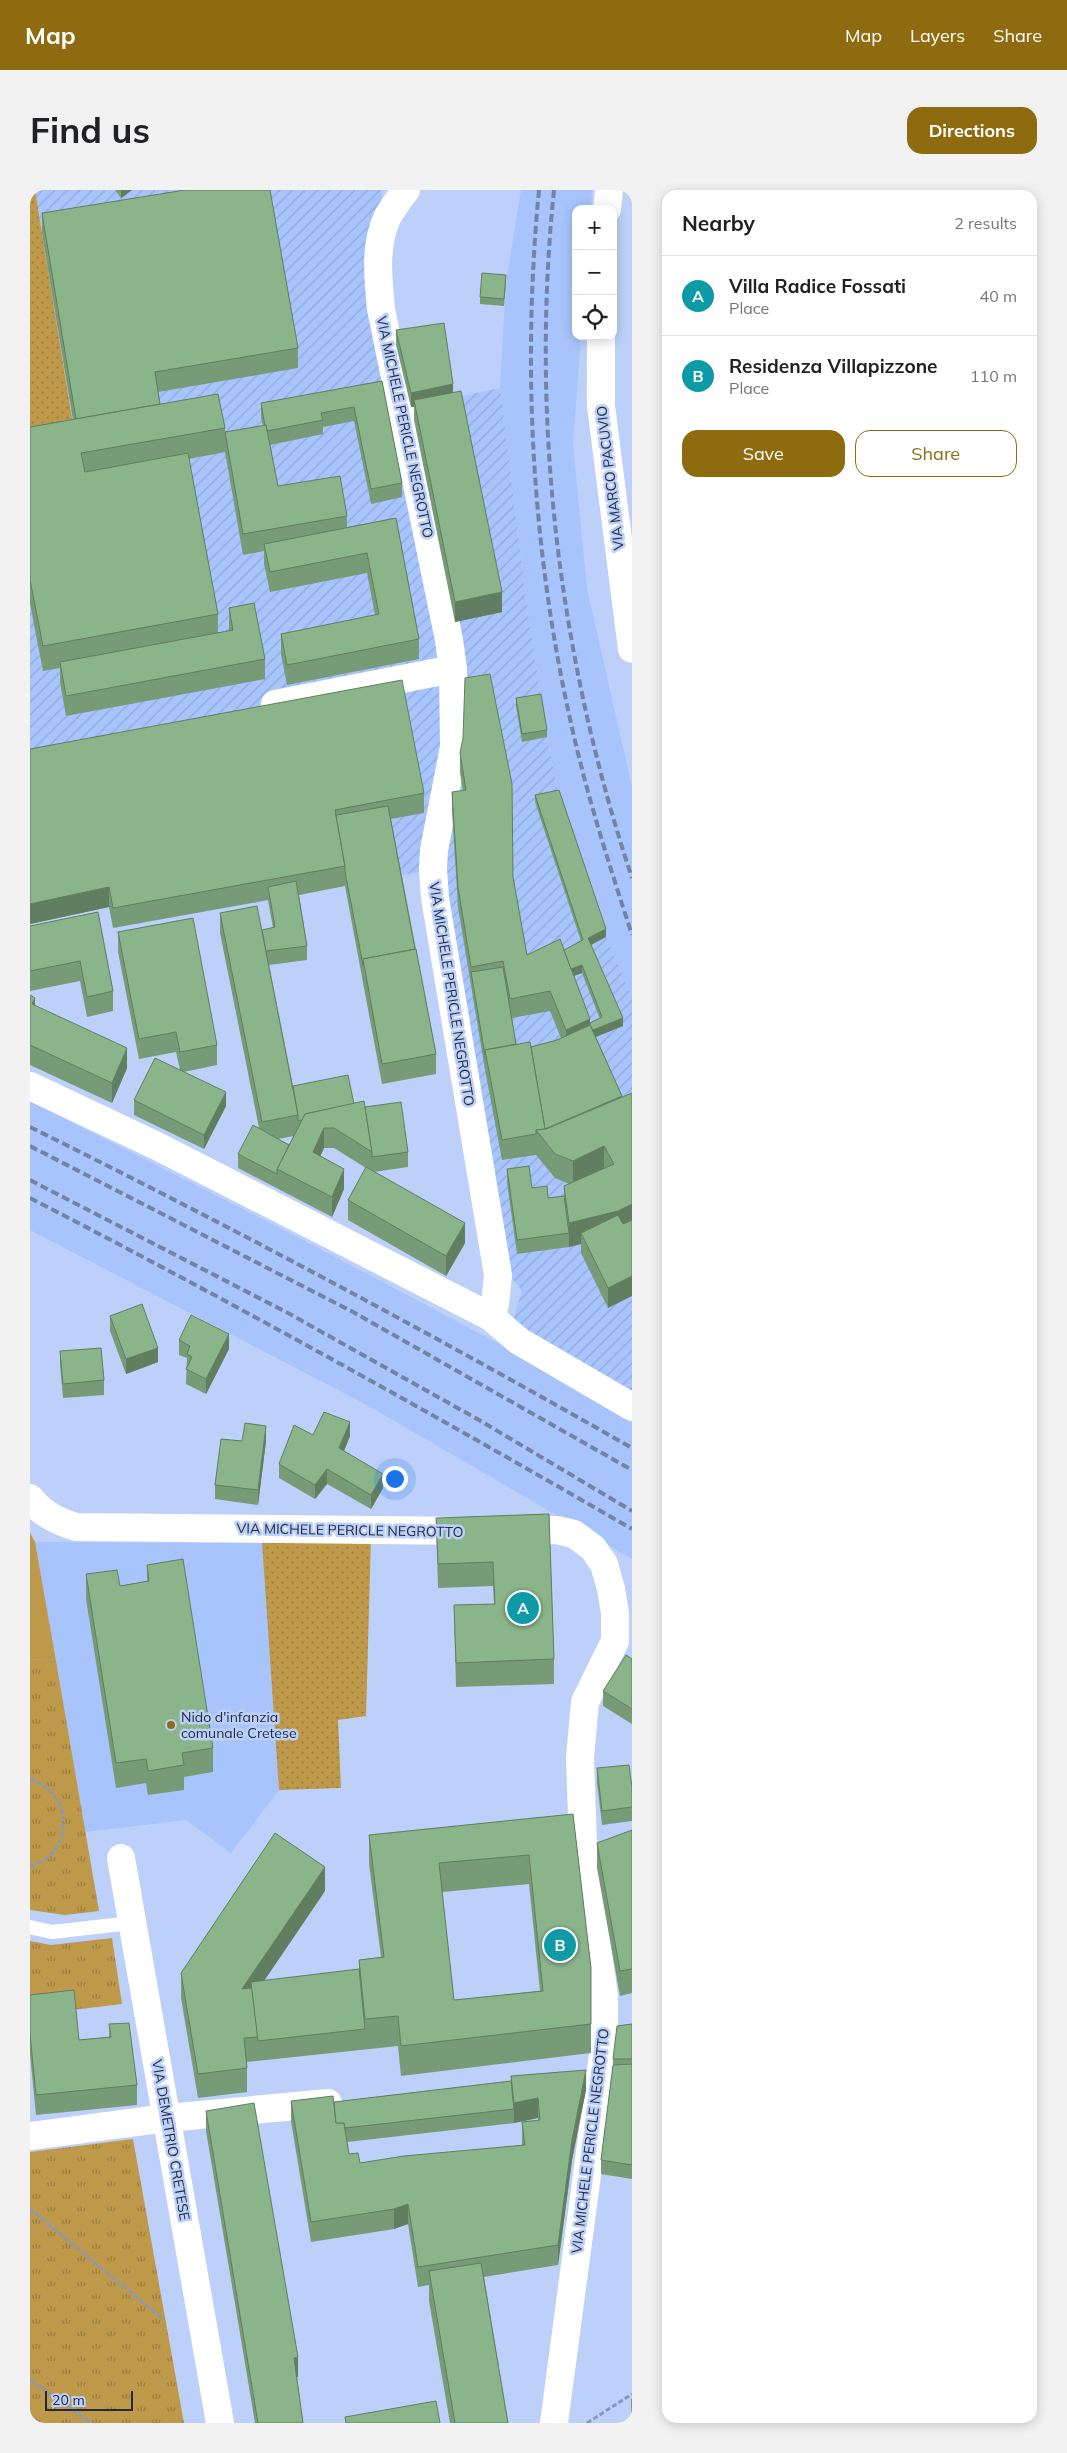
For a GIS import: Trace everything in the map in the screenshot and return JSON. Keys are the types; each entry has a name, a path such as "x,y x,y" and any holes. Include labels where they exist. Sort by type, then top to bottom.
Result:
{"street":[{"name":"VIA MICHELE PERICLE NEGROTTO","path":"406,190 388,215 381,235 378,259 380,300 449,640 453,669 454,747 434,850 433,868 435,898 498,1275 495,1304 491,1317"},
{"path":"608,205 609,190"},
{"name":"VIA MARCO PACUVIO","path":"601,340 601,406 632,649"},
{"path":"251,708 453,669"},
{"path":"30,1086 159,1147 491,1317 519,1341 632,1408"},
{"name":"VIA MICHELE PERICLE NEGROTTO","path":"30,1498 38,1509 58,1521 76,1526 521,1532 557,1530 574,1534 592,1548 604,1564 615,1613 615,1641 585,1702 580,1758 583,1844 604,1996 604,2048 554,2423"},
{"name":"VIA DEMETRIO CRETESE","path":"121,1858 220,2423"},
{"path":"571,2079 600,2076"},
{"path":"30,2136 167,2118 354,2100"}],"lane":[{"path":"30,1927 52,1932 131,1923"}],"path":[{"path":"30,1779 46,1786 59,1802 64,1822 60,1842 48,1858 30,1867"},
{"path":"30,2209 164,2320"},
{"path":"30,2380 90,2423"},
{"path":"587,2423 632,2393"}],"shaded area":[{"path":"35,190 381,190 385,213 376,310 453,398 500,388 526,600 547,737 559,798 606,937 632,997 632,1424 505,1347 522,1291 484,1242 424,871 255,903 244,846 30,885 30,451 76,442"},
{"path":"521,190 592,190 591,205 572,205 572,340 581,340 573,445 587,589 632,787 632,997 606,937 559,798 547,737 526,600 500,388 506,283"},
{"path":"30,1101 290,1233 505,1347 632,1424 632,1559 367,1405 30,1230"},
{"name":"Nido d'infanzia comunale Cretese","path":"30,1533 35,1542 262,1543 279,1790 231,1853 186,1820 85,1832 56,1662 30,1659"}],"green space":[{"path":"30,190 35,190 76,443 30,451"},
{"path":"30,1533 35,1542 56,1661 30,1659"},
{"path":"371,1537 366,1716 338,1720 341,1788 279,1790 262,1543"},
{"path":"30,1659 56,1661 99,1911 65,1915 30,1910"},
{"path":"112,1938 122,2004 30,2015 30,1941 51,1945"},
{"path":"133,2139 184,2423 30,2423 30,2152"}],"building":[{"path":"185,190 270,190 298,348 155,372 160,404 76,419 42,213"},
{"path":"482,273 506,275 504,299 480,297"},
{"path":"444,323 453,384 411,393 396,330"},
{"path":"382,381 402,483 371,489 354,407 321,413 323,420 267,431 261,403"},
{"path":"461,391 502,592 455,602 414,400"},
{"path":"218,394 225,428 81,453 85,472 188,453 218,614 43,646 30,580 30,427"},
{"path":"266,425 278,486 340,476 347,516 243,534 225,432"},
{"path":"396,518 419,639 287,665 281,634 379,614 367,553 270,572 264,544"},
{"path":"254,603 265,659 66,696 60,662 233,630 229,608"},
{"path":"490,674 512,784 513,877 527,955 560,939 590,1019 566,1030 550,991 510,999 503,961 471,967 458,887 452,792 466,790 460,753 463,738 465,678"},
{"path":"402,680 424,793 335,810 345,866 113,908 109,887 30,904 30,749"},
{"path":"541,694 547,730 522,734 516,698"},
{"path":"559,790 606,929 588,938 623,1018 593,1030 590,1023 602,1017 582,965 571,969 564,950 583,940 535,795"},
{"path":"388,806 415,949 363,959 363,965 336,815"},
{"path":"296,881 307,946 266,951 262,930 275,927 268,887"},
{"path":"257,906 298,1115 262,1122 220,913"},
{"path":"98,912 113,991 87,997 80,961 30,971 30,926"},
{"path":"193,918 217,1045 180,1052 176,1032 139,1039 118,932"},
{"path":"416,949 436,1054 382,1064 363,959"},
{"path":"503,967 516,1044 485,1050 485,1055 471,972"},
{"path":"30,995 35,998 32,1004 127,1048 112,1083 30,1045"},
{"path":"590,1025 622,1096 545,1129 531,1047 557,1040"},
{"path":"530,1042 545,1129 536,1130 536,1134 502,1140 485,1050"},
{"path":"155,1058 226,1092 204,1135 134,1100"},
{"path":"348,1075 354,1104 305,1114 302,1120 298,1121 293,1086"},
{"path":"632,1093 632,1204 618,1211 569,1223 564,1186 614,1164 604,1146 573,1161 555,1154 536,1130 546,1129"},
{"path":"364,1101 372,1152 334,1128 324,1128 313,1152 344,1169 332,1197 277,1169 305,1114"},
{"path":"401,1102 408,1152 372,1157 365,1107"},
{"path":"253,1125 289,1145 277,1169 277,1174 238,1154"},
{"path":"529,1166 532,1188 547,1186 548,1198 564,1196 569,1233 517,1240 507,1169"},
{"path":"366,1167 465,1223 446,1256 348,1200"},
{"path":"618,1215 623,1224 632,1220 632,1276 608,1288 581,1233"},
{"path":"142,1304 158,1348 126,1359 110,1316"},
{"path":"191,1315 229,1334 206,1379 186,1369 192,1357 187,1354 190,1346 179,1340"},
{"path":"101,1348 104,1380 63,1384 60,1351"},
{"path":"324,1412 350,1422 339,1448 383,1474 371,1495 327,1469 315,1485 279,1464 294,1425 313,1435"},
{"path":"245,1423 266,1426 258,1490 215,1485 221,1439 242,1441"},
{"path":"549,1514 554,1659 456,1663 454,1605 495,1604 493,1562 438,1564 436,1518"},
{"path":"183,1559 213,1748 182,1753 184,1765 148,1771 146,1759 116,1763 86,1574 117,1570 120,1586 149,1581 147,1565"},
{"path":"626,1655 632,1659 632,1709 603,1691"},
{"path":"629,1765 632,1807 602,1811 597,1768"},
{"path":"573,1814 591,1968 591,2024 401,2046 398,2016 365,2019 359,1960 384,1957 369,1835","holes":["529,1855 543,1991 454,2000 439,1863"]},
{"path":"632,1830 632,1969 620,1971 597,1843"},
{"path":"275,1833 325,1867 242,1989 252,1988 258,2037 244,2038 247,2068 198,2074 181,1973"},
{"path":"359,1969 365,2029 258,2041 251,1982"},
{"path":"74,1990 79,2040 111,2037 109,2024 129,2023 137,2085 36,2095 30,2034 30,1995"},
{"path":"632,2024 632,2059 613,2059 617,2026"},
{"path":"632,2064 632,2165 601,2160 613,2065"},
{"path":"586,2070 572,2140 558,2245 418,2267 408,2204 394,2209 311,2222 291,2101 333,2096 336,2123 344,2123 349,2154 358,2153 360,2163 404,2156 525,2145 522,2122 540,2120 538,2098 514,2103 511,2076"},
{"path":"511,2081 514,2109 345,2128 344,2123 336,2123 334,2102"},
{"path":"254,2103 298,2357 294,2358 303,2423 258,2423 206,2111"},
{"path":"481,2263 508,2423 455,2423 429,2271"},
{"path":"436,2401 440,2423 346,2423 345,2417"}],"railway":[{"path":"539,190 531,330 535,471 541,542 562,681 577,749 596,819 632,935"},
{"path":"554,190 547,277 546,364 549,452 557,538 569,625 586,710 607,795 632,878"},
{"path":"30,1127 333,1283 483,1364 632,1448"},
{"path":"30,1146 353,1312 632,1470"},
{"path":"30,1180 288,1313 479,1420 632,1511"},
{"path":"30,1198 333,1360 632,1529"}],"place":[{"name":"Villa Radice Fossati","path":"523,1608"},
{"name":"Nido d'infanzia comunale Cretese","path":"171,1725"},
{"name":"Residenza Villapizzone","path":"560,1945"}]}
